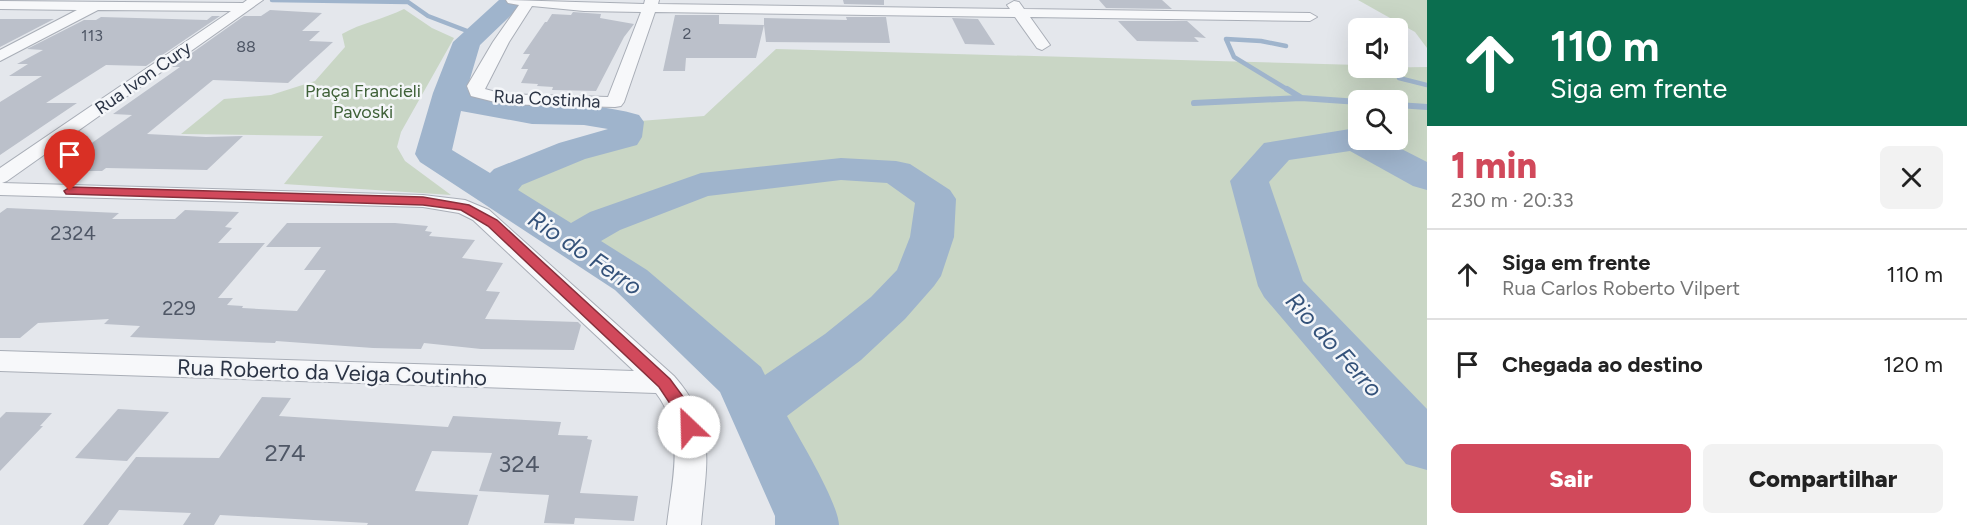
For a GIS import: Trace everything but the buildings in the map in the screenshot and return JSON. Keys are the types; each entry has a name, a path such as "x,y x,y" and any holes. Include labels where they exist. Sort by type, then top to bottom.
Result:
{"street":[{"path":"1011,0 1042,45"},
{"path":"522,1 1020,13 1310,17"},
{"name":"Rua Costinha","path":"522,1 476,86 477,92 503,99 615,102 650,4"},
{"path":"0,5 251,3"},
{"name":"Rua Ivon Cury","path":"0,177 251,3"},
{"path":"0,56 95,6"},
{"path":"0,189 423,201 465,207 492,223 664,383 681,406 689,427 691,448 684,525"},
{"name":"Rua Roberto da Veiga Coutinho","path":"0,361 664,383"}],"green space":[{"path":"1358,0 1427,0 1427,48 1415,32 1408,28 1408,18 1390,18"},
{"name":"Praça Francieli Pavoski","path":"404,9 432,28 454,38 401,132 397,147 405,161 451,195 284,184 323,136 181,134 224,99 271,95 315,81 345,47 342,34"},
{"path":"776,49 1348,65 1348,78 1408,78 1408,67 1427,67 1427,525 804,525 742,381 631,280 510,205 508,177 572,151 624,137 627,122 704,116"}],"waterway":[{"path":"272,0 408,2 428,16 475,34"},
{"name":"Rio do Ferro","path":"449,93 467,42 514,0"},
{"path":"1286,46 1261,41 1226,39 1234,57 1290,91"},
{"path":"1399,78 1427,85"},
{"path":"1287,89 1300,97"},
{"path":"449,93 472,104 532,114 584,115 627,122 624,137 572,151 508,177 494,193"},
{"name":"Rio do Ferro","path":"449,93 433,154 494,193"},
{"path":"1194,103 1301,98 1348,101"},
{"path":"1408,106 1427,107"},
{"name":"Rio do Ferro","path":"1427,178 1356,139 1277,151 1249,181 1281,286 1427,447"},
{"path":"571,242 605,221 701,185 841,169 896,172 936,199 932,237 918,276 888,308 843,347 756,410"},
{"name":"Rio do Ferro","path":"494,193 571,242"},
{"name":"Rio do Ferro","path":"571,242 631,280 742,381 807,516 807,525"}],"route":[{"path":"70,191 423,201 465,207 492,223 664,383 681,406 689,427"}]}
